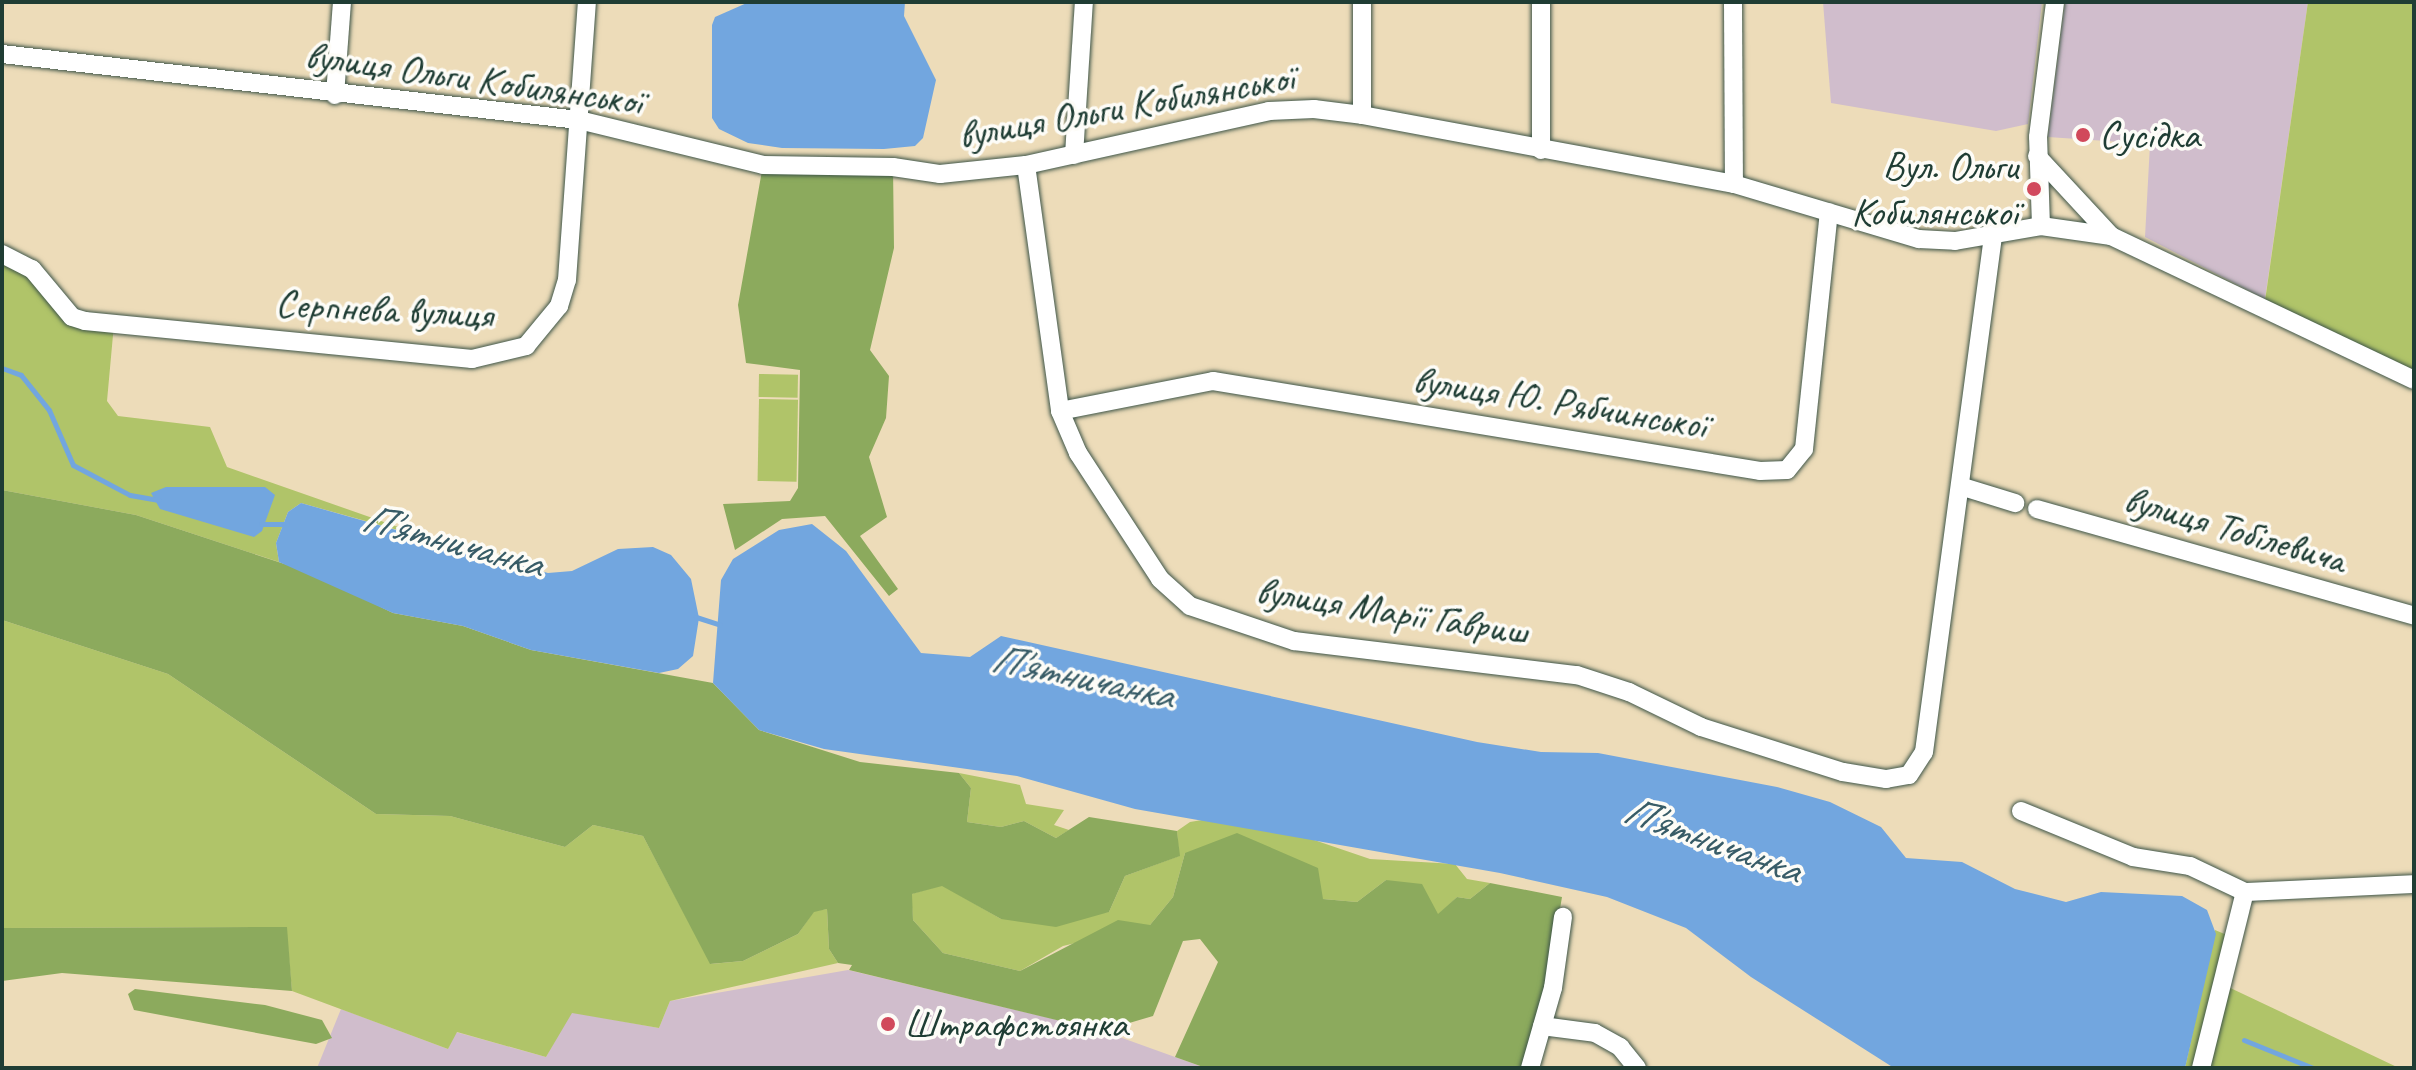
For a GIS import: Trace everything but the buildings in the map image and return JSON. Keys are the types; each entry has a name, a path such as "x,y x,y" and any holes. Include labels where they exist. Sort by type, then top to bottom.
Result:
{"street":[{"path":"335,95 342,2"},
{"name":"Серпнева вулиця","path":"2,254 32,269 72,317 85,321 472,359 498,357 526,346 559,306 567,280 587,2"},
{"path":"1074,155 1084,2"},
{"path":"1362,2 1362,115"},
{"path":"1541,2 1541,150"},
{"path":"1733,2 1734,184"},
{"path":"2041,226 2037,156 2055,2"},
{"name":"вулиця Ольги Кобилянської","path":"2,54 335,95 579,120 763,165 893,167 940,174 1026,165 1269,111 1314,109 1362,115 1734,184 1919,239 1993,236 2041,226 2111,236 2414,380"},
{"path":"2037,156 2111,236"},
{"name":"вулиця Марії Гавриш","path":"1026,165 1060,411 1078,453 1160,579 1190,606 1226,622 1294,641 1577,675 1629,692 1701,727 1843,772 1886,779 1909,775 1924,752 1960,486"},
{"name":"вулиця Ю. Рябчинської","path":"1060,411 1213,381 1760,471 1787,470 1804,449 1829,212"},
{"path":"1993,236 1960,486 2015,503"},
{"name":"вулиця Тобілевича","path":"2037,509 2414,616"},
{"path":"2021,811 2133,857 2190,866 2245,892 2414,884"},
{"path":"2201,1068 2245,892"},
{"path":"1530,1068 1542,1026 1563,917"},
{"path":"1542,1026 1595,1033 1620,1047 1637,1068"}],"shaded area":[{"path":"1823,2 2042,2 2028,124 1996,131 1831,103"},
{"path":"2065,2 2308,2 2265,299 2145,237 2150,144 2048,137"},
{"path":"848,970 1100,1030 1200,1066 317,1068 341,1009 448,1049 456,1032 546,1057 571,1012 659,1028 670,1001"}],"green space":[{"path":"2308,2 2414,2 2414,380 2264,308"},
{"path":"763,165 893,167 894,248 870,350 889,376 886,418 869,457 887,517 860,536 898,589 889,596 825,516 782,519 735,550 723,504 790,501 798,488 800,370 746,363 738,305"},
{"path":"2,254 72,317 114,324 107,401 118,416 210,427 227,467 441,542 301,503 288,512 276,543 279,562 136,515 2,490"},
{"path":"759,374 798,375 798,398 759,397"},
{"path":"759,399 798,400 797,482 758,481"},
{"path":"2,490 136,515 309,572 393,613 463,626 531,650 713,683 759,730 860,762 959,773 971,788 967,822 1001,827 1024,821 1056,838 1089,817 1177,831 1180,856 1125,876 1109,912 1056,927 1001,919 942,886 912,894 913,920 943,953 1020,971 1118,920 1150,925 1173,897 1185,853 1237,833 1318,868 1323,899 1357,902 1386,880 1422,884 1438,914 1457,897 1470,899 1490,883 1562,897 1547,986 1523,1068 1206,1068 1175,1057 1218,962 1200,939 1183,941 1153,1016 1102,1031 849,970 852,965 838,963 829,949 827,909 814,912 798,934 743,961 710,964 643,836 593,825 565,847 450,816 376,814 168,674 2,620"},
{"path":"2,620 168,674 376,814 450,816 565,847 593,825 643,836 711,964 743,961 798,934 814,911 827,909 829,949 838,963 670,1001 659,1028 572,1013 546,1057 457,1032 448,1049 292,991 286,927 2,928"},
{"path":"959,773 1020,785 1026,804 1064,810 1054,825 1069,830 1056,838 1024,821 1001,827 967,822 971,788"},
{"path":"1238,814 1370,859 1455,864 1467,879 1490,883 1470,899 1457,897 1438,915 1386,880 1357,902 1323,899 1185,853 1173,897 1150,925 1063,946 1020,971 943,953 913,920 911,894 942,885 1001,919 1109,912 1125,876 1179,856 1177,831 1190,822"},
{"path":"287,927 292,991 62,973 2,981 2,928"},
{"path":"2215,930 2234,938 2224,985 2399,1068 2185,1068"},
{"path":"135,989 265,1005 322,1020 332,1038 316,1044 134,1010 128,994"}],"water":[{"path":"749,2 905,2 904,16 936,80 923,138 915,146 884,149 782,148 748,143 719,129 712,118 712,25 715,17"},
{"path":"166,487 265,487 275,495 262,531 254,537 160,509 151,493"},
{"path":"301,503 548,573 572,571 618,549 653,547 671,555 691,579 699,618 693,656 678,669 659,673 531,650 463,626 393,613 279,562 276,543 288,512"},
{"path":"812,524 846,551 921,653 970,657 1001,636 1477,742 1541,752 1598,753 1777,787 1830,802 1881,827 1906,858 1962,862 2015,889 2066,902 2101,892 2182,896 2207,910 2216,934 2185,1068 1894,1068 1751,977 1686,928 1607,897 1500,873 1135,809 1017,776 824,749 759,730 713,683 721,580 733,559 779,530"}],"waterway":[{"name":"П'ятничанка","path":"2,368 21,375 49,410 73,465 130,495 159,500"},
{"name":"П'ятничанка","path":"261,524 287,524"},
{"name":"П'ятничанка","path":"696,617 720,625"},
{"name":"П'ятничанка","path":"2244,1040 2313,1068"}],"place":[{"name":"Сусідка","path":"2083,135"},
{"name":"Вул. Ольги Кобилянської","path":"2034,189"},
{"name":"Штрафстоянка","path":"888,1024"}]}
